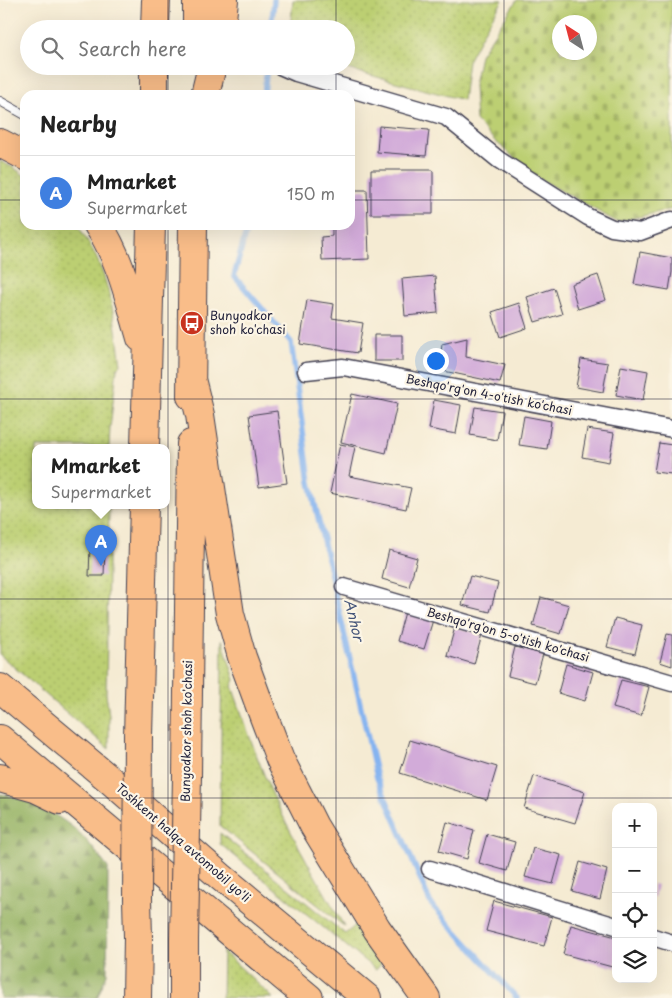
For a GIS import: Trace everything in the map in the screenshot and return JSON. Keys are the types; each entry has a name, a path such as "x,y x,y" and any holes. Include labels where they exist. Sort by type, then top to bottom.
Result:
{"highway":[{"path":"155,20 156,0"},
{"path":"197,0 197,20"},
{"path":"222,20 224,0"},
{"path":"154,75 154,90"},
{"path":"196,75 196,90"},
{"path":"206,90 210,75"},
{"path":"0,143 20,153"},
{"path":"102,230 121,272 148,364"},
{"path":"145,444 151,230"},
{"name":"Bunyodkor shoh ko'chasi","path":"184,998 194,230"},
{"path":"191,379 200,415 230,614 242,657 264,717 280,759 314,826 377,928 426,998"},
{"path":"137,998 138,736 144,509"},
{"name":"Toshkent halqa avtomobil yo'li","path":"0,688 109,779 221,877 367,998"},
{"path":"0,739 309,998"},
{"path":"0,778 35,788 55,797 108,829"},
{"path":"118,998 138,937"}],"street":[{"path":"303,75 446,116 500,160 588,216 612,228 640,232 672,220"},
{"name":"Beshqo'rg'on 4-o'tish ko'chasi","path":"306,371 343,368 672,429"},
{"name":"Beshqo'rg'on 5-o'tish ko'chasi","path":"344,587 672,682"},
{"path":"430,869 612,925"},
{"path":"656,938 672,943"}],"lane":[{"path":"0,101 20,112"}],"green space":[{"path":"293,0 503,0 468,61 463,100 355,71 355,20 291,20"},
{"path":"517,0 672,0 672,209 617,222 535,176 494,140 476,121 474,85 480,55"},
{"path":"0,161 20,172 20,230 80,230 88,241 103,274 116,327 121,365 117,368 109,444 32,444 32,509 109,509 106,694 109,715 109,749 0,655"},
{"path":"222,639 235,680 232,686 270,790 301,851 344,926 220,826"},
{"path":"0,794 20,799 39,807 67,823 84,837 108,868 107,974 97,998 0,998"},
{"path":"220,833 345,934 356,925 382,963 376,970 220,844"},
{"path":"223,951 273,998 222,998"}],"building":[{"path":"379,126 429,130 426,156 377,152"},
{"path":"371,170 433,170 433,214 371,214"},
{"path":"355,190 367,190 369,259 322,261 321,237 332,236 332,230 355,230"},
{"path":"640,252 672,258 669,290 634,284"},
{"path":"598,275 606,300 578,309 571,284"},
{"path":"435,276 438,313 405,316 402,279"},
{"path":"554,288 562,314 535,322 527,297"},
{"path":"307,300 334,304 332,318 363,323 358,353 300,344"},
{"path":"519,303 527,328 500,337 492,312"},
{"path":"374,335 402,335 402,361 374,361"},
{"path":"467,338 466,357 505,365 500,383 439,370 442,344"},
{"path":"581,359 608,363 603,392 576,387"},
{"path":"621,366 648,371 643,400 616,395"},
{"path":"352,394 397,404 386,453 341,442"},
{"path":"434,400 461,405 456,434 429,429"},
{"path":"475,407 502,411 497,440 470,435"},
{"path":"277,411 287,483 259,487 249,415"},
{"path":"524,416 551,421 547,449 519,445"},
{"path":"587,429 614,433 609,462 582,457"},
{"path":"659,443 672,445 672,474 654,472"},
{"path":"340,444 355,447 349,476 411,488 406,509 330,493"},
{"path":"90,547 105,547 104,576 89,576"},
{"path":"389,550 417,558 409,587 382,579"},
{"path":"470,576 498,583 490,612 462,605"},
{"path":"541,597 569,605 561,634 533,626"},
{"path":"405,612 433,620 424,649 397,641"},
{"path":"615,618 642,625 635,654 607,647"},
{"path":"455,627 482,635 474,664 447,656"},
{"path":"667,634 672,635 672,666 660,662"},
{"path":"515,647 543,654 535,683 508,676"},
{"path":"566,664 593,672 585,701 558,693"},
{"path":"621,680 649,687 641,716 613,708"},
{"path":"410,740 497,767 487,800 400,773"},
{"path":"534,776 585,792 575,823 524,808"},
{"path":"447,822 474,830 467,859 439,851"},
{"path":"487,834 515,842 507,871 479,863"},
{"path":"533,848 561,855 553,884 525,877"},
{"path":"580,862 607,870 600,899 572,891"},
{"path":"494,901 552,917 544,946 486,931"},
{"path":"571,925 612,936 612,967 563,954"}],"waterway":[{"name":"Anhor","path":"272,20 274,0"},
{"name":"Anhor","path":"265,90 266,75"},
{"name":"Anhor","path":"247,230 234,276 291,342 310,482 377,778 431,904 517,998"}],"place":[{"name":"Bunyodkor shoh ko'chasi","path":"192,323"},
{"name":"Mmarket","path":"101,566"}]}
